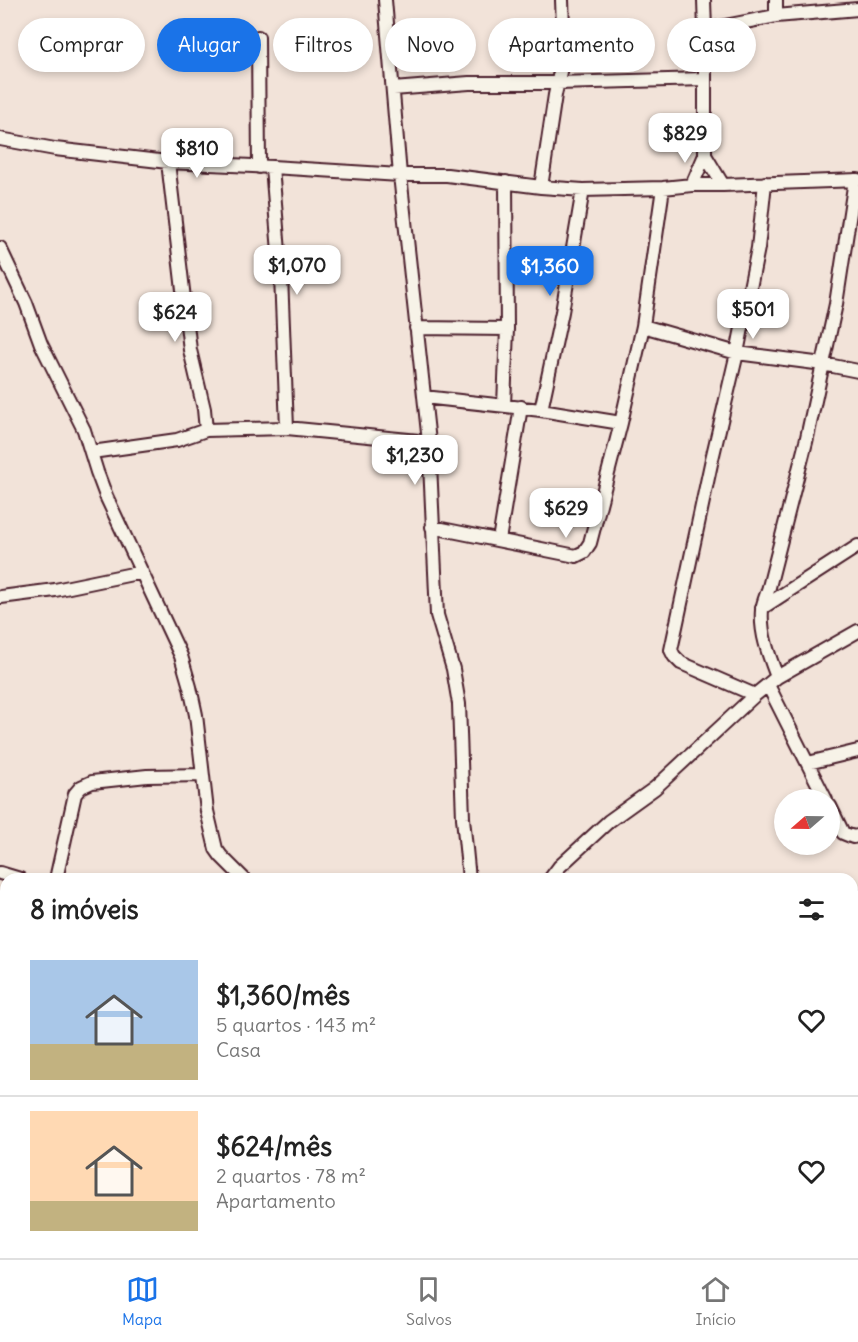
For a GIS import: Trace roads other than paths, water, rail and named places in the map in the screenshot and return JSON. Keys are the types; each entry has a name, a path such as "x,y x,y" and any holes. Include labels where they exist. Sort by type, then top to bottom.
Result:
{"street":[{"path":"385,0 400,175 429,442 437,615 453,669 459,704 463,818 468,873"},
{"path":"541,187 564,52 562,0"},
{"path":"704,0 705,18"},
{"path":"776,0 776,16"},
{"path":"756,20 858,9"},
{"path":"260,72 265,167 281,276 287,428"},
{"path":"692,185 705,155 705,72"},
{"path":"393,89 469,82 557,83 705,79"},
{"path":"0,139 55,149 168,162 400,175 447,175 583,190 857,180 836,304 806,442 770,587 762,608 762,626 772,681 820,789"},
{"path":"705,155 723,185"},
{"path":"168,162 190,350 204,409 206,430"},
{"path":"504,405 507,329 506,182"},
{"path":"755,695 681,663 671,650 737,353 758,248 765,183"},
{"path":"432,526 576,556 584,552 590,543 643,326 663,188"},
{"path":"541,410 562,312 583,190"},
{"path":"0,248 26,303 41,344 84,430 106,495 181,656 196,716 207,811 216,849 238,873"},
{"path":"643,326 737,353 858,371"},
{"path":"416,328 507,329"},
{"path":"424,397 521,407 621,423"},
{"path":"499,540 521,407"},
{"path":"92,452 177,440 206,430 287,428 429,442"},
{"path":"762,608 858,546"},
{"path":"1,597 55,590 142,572"},
{"path":"554,873 609,821 655,788 772,681 858,631"},
{"path":"808,764 858,751"},
{"path":"57,873 75,794 81,787 92,782 147,776 203,775"},
{"path":"840,827 843,833 853,837 858,836"}]}
